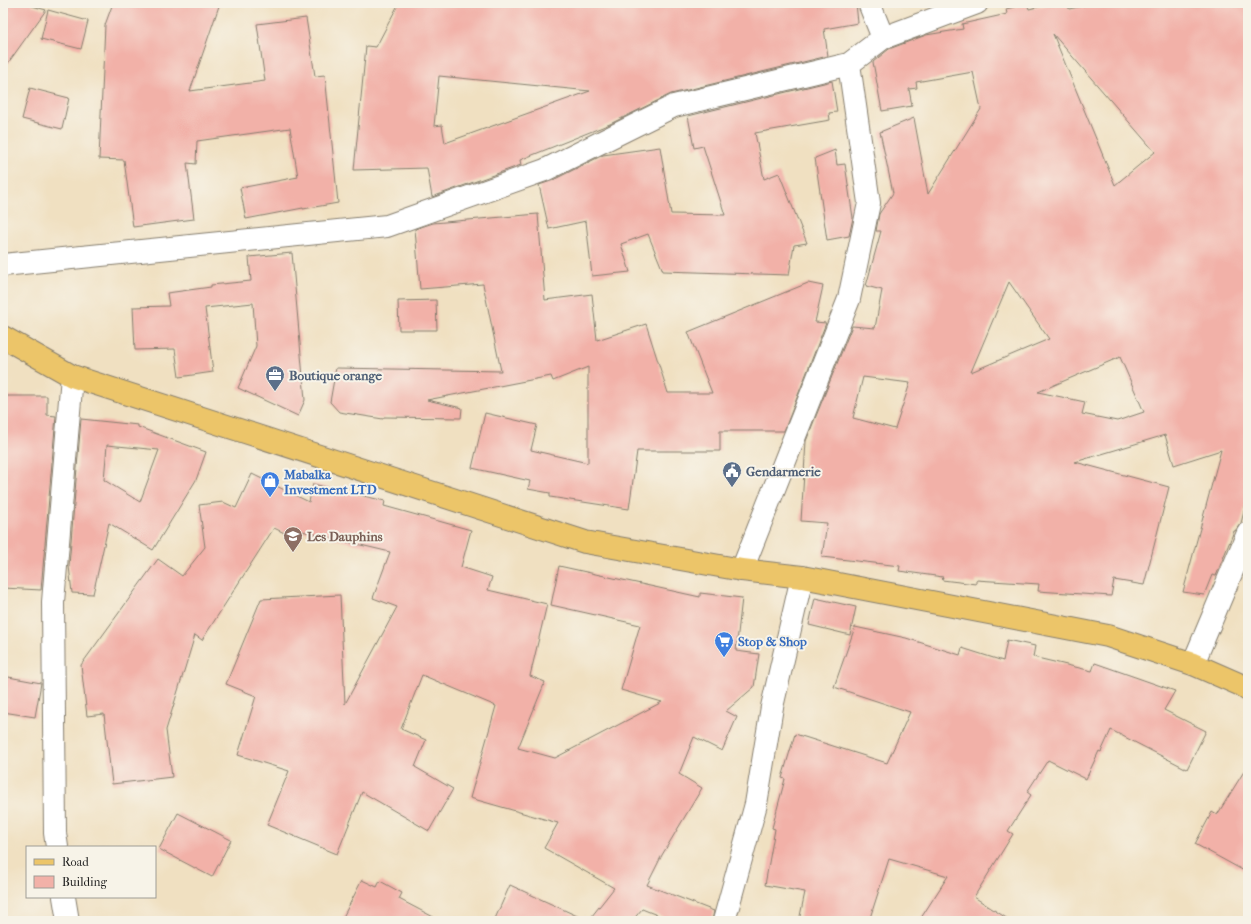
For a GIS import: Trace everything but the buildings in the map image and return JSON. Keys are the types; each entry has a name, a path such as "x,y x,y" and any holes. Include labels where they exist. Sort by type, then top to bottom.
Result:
{"main road":[{"path":"3,337 72,376 585,542 742,570 802,577 1108,636 1193,664 1241,685 1248,690"}],"street":[{"path":"869,3 883,38"},
{"path":"3,265 387,226 545,170 674,106 849,64 883,38 977,3"},
{"path":"742,570 849,299 869,203 849,64"},
{"path":"57,846 55,833 53,602 72,376"},
{"path":"1193,664 1248,533"},
{"path":"724,921 756,804 772,707 802,577"},
{"path":"64,898 68,921"}],"place":[{"name":"Boutique orange","path":"275,392"},
{"name":"Gendarmerie","path":"732,488"},
{"name":"Mabalka Investment LTD","path":"270,498"},
{"name":"Les Dauphins","path":"293,553"},
{"name":"Stop & Shop","path":"724,658"}]}
